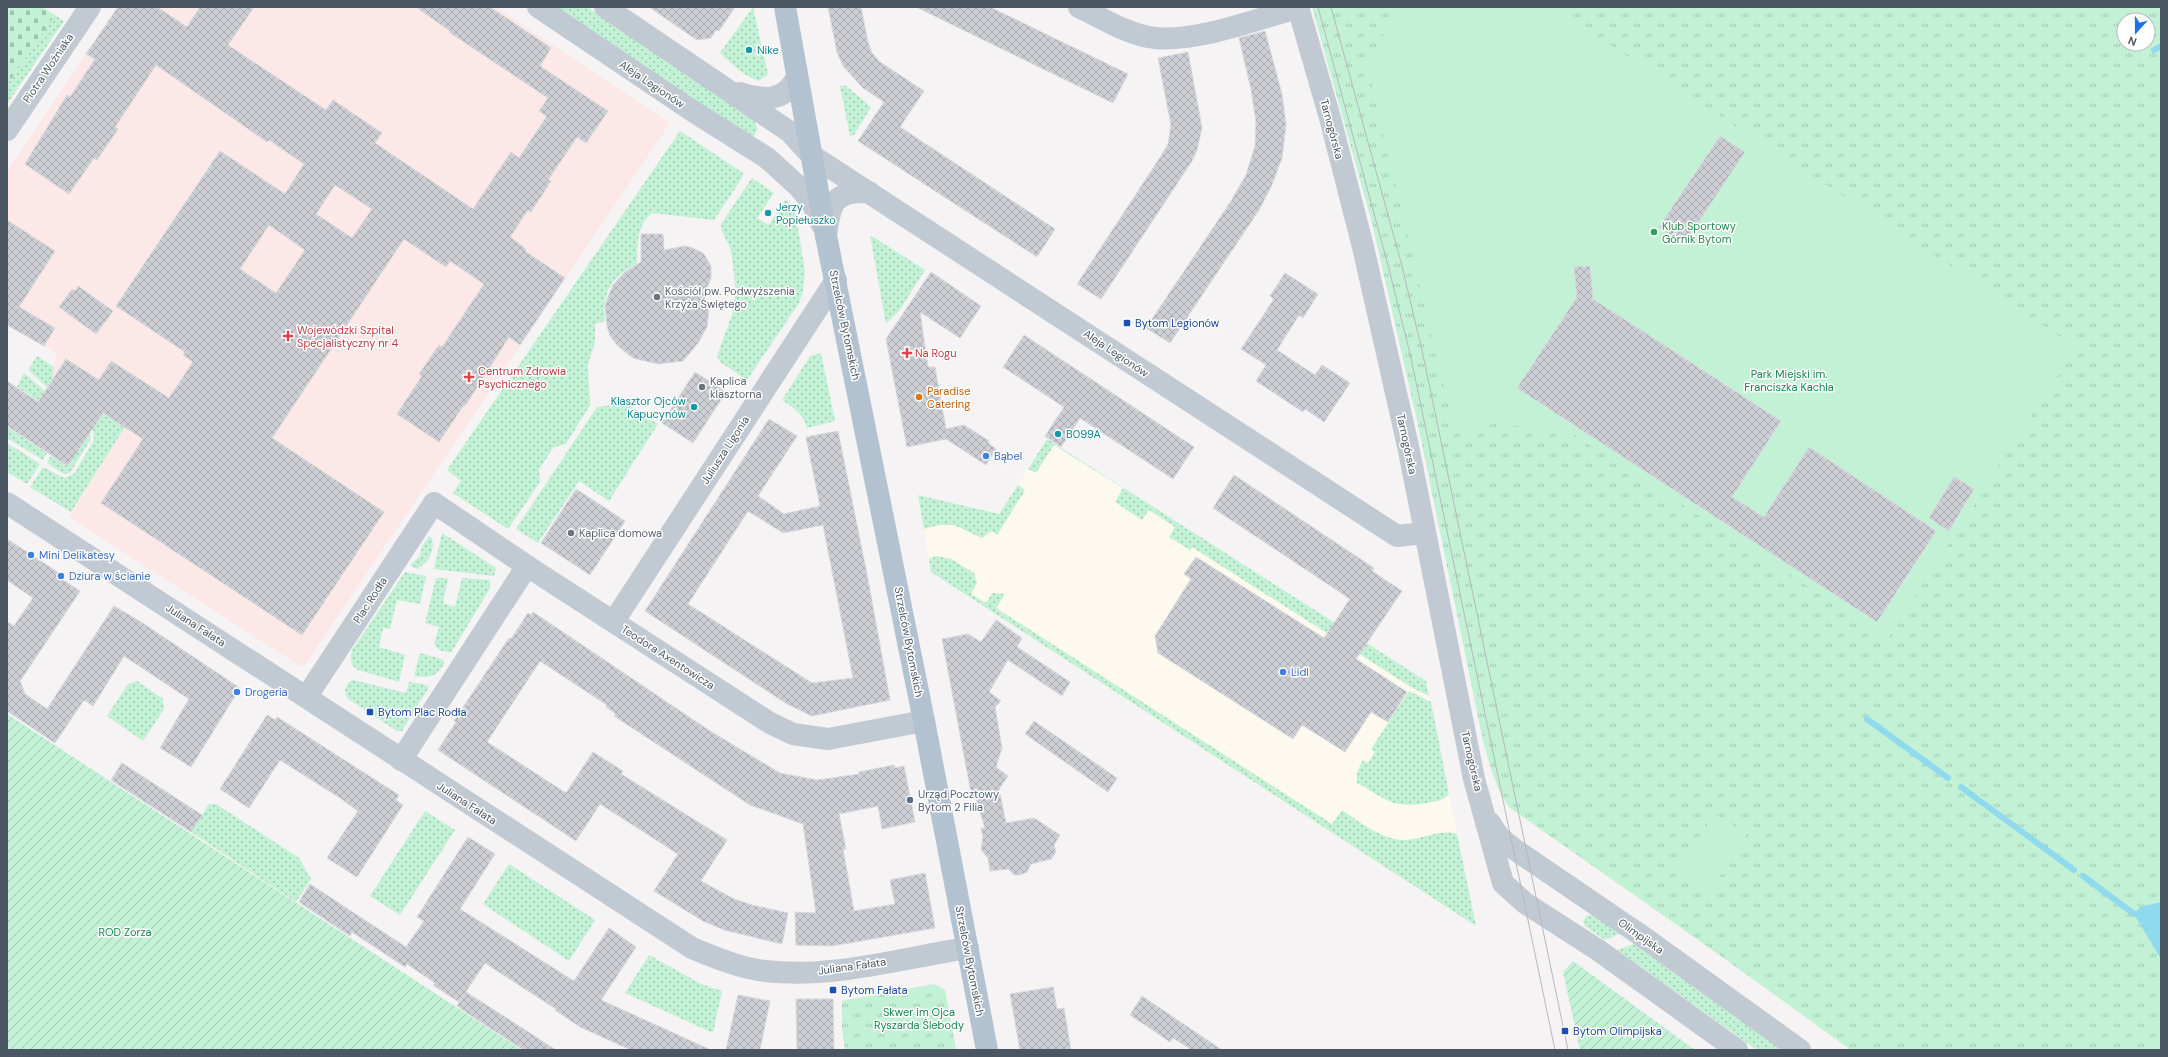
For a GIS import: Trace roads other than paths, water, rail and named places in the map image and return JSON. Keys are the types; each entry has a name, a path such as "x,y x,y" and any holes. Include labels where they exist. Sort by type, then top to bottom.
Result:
{"main road":[{"name":"Strzelców Bytomskich","path":"785,7 826,236 924,721 987,1050"}],"street":[{"name":"Piotra Woźniaka","path":"7,130 90,7"},
{"name":"Aleja Legionów","path":"538,7 691,110 767,158 799,187 812,203 826,236"},
{"name":"Aleja Legionów","path":"605,7 733,91 790,132 811,155 1397,536 1424,533"},
{"path":"1079,7 1131,31 1154,38 1184,38 1298,7"},
{"name":"Tarnogórska","path":"1298,7 1330,118 1363,247 1408,446 1424,533 1474,779 1503,883 1525,903 1598,950 1737,1050"},
{"path":"733,91 759,98 771,98 792,88 797,77"},
{"path":"767,158 793,159 811,155"},
{"name":"Strzelców Bytomskich","path":"826,236 829,211 835,200 846,194 869,192"},
{"name":"Juliusza Ligonia","path":"614,621 836,280"},
{"name":"Juliana Fałata","path":"7,503 307,696 401,760 692,948 729,963 764,971 828,972 968,948"},
{"name":"Teodora Axentowicza","path":"434,503 527,566 770,723 792,734 828,739 924,721"},
{"name":"Plac Rodła","path":"307,696 434,503"},
{"path":"401,760 527,566"},
{"name":"Olimpijska","path":"1486,819 1500,838 1514,849 1639,934 1800,1050"}],"water":[{"path":"2161,902 2161,959 2134,914 2140,907"}],"waterway":[{"path":"2156,49 2161,46"},
{"path":"1867,719 1948,778"},
{"path":"1961,787 2074,870"},
{"path":"2083,876 2134,914"}],"tram line":[{"path":"1318,7 1389,269 1411,358 1555,1050"},
{"path":"1331,7 1402,266 1423,355 1568,1050"}],"place":[{"name":"Nike","path":"749,50"},
{"name":"Jerzy Popiełuszko","path":"768,213"},
{"name":"Klub Sportowy Górnik Bytom","path":"1654,232"},
{"name":"Kościół pw. Podwyższenia Krzyża Świętego","path":"657,297"},
{"name":"Bytom Legionów","path":"1127,323"},
{"name":"Wojewódzki Szpital Specjalistyczny nr 4","path":"288,336"},
{"name":"Na Rogu","path":"907,353"},
{"name":"Centrum Zdrowia Psychicznego","path":"469,377"},
{"name":"Kaplica klasztorna","path":"702,387"},
{"name":"Paradise Catering","path":"919,397"},
{"name":"Klasztor Ojców Kapucynów","path":"694,407"},
{"name":"B099A","path":"1058,434"},
{"name":"Bąbel","path":"986,456"},
{"name":"Kaplica domowa","path":"571,533"},
{"name":"Mini Delikatesy","path":"31,555"},
{"name":"Dziura w ścianie","path":"61,576"},
{"name":"Lidl","path":"1283,672"},
{"name":"Drogeria","path":"237,692"},
{"name":"Bytom Plac Rodła","path":"370,712"},
{"name":"Urząd Pocztowy Bytom 2 Filia","path":"910,800"},
{"name":"Bytom Fałata","path":"833,990"},
{"name":"Bytom Olimpijska","path":"1565,1031"}],"park label":[{"name":"Park Miejski im. Franciszka Kachla","path":"1789,380"},
{"name":"ROD Zorza","path":"125,932"},
{"name":"Skwer im Ojca Ryszarda Ślebody","path":"919,1018"}]}
